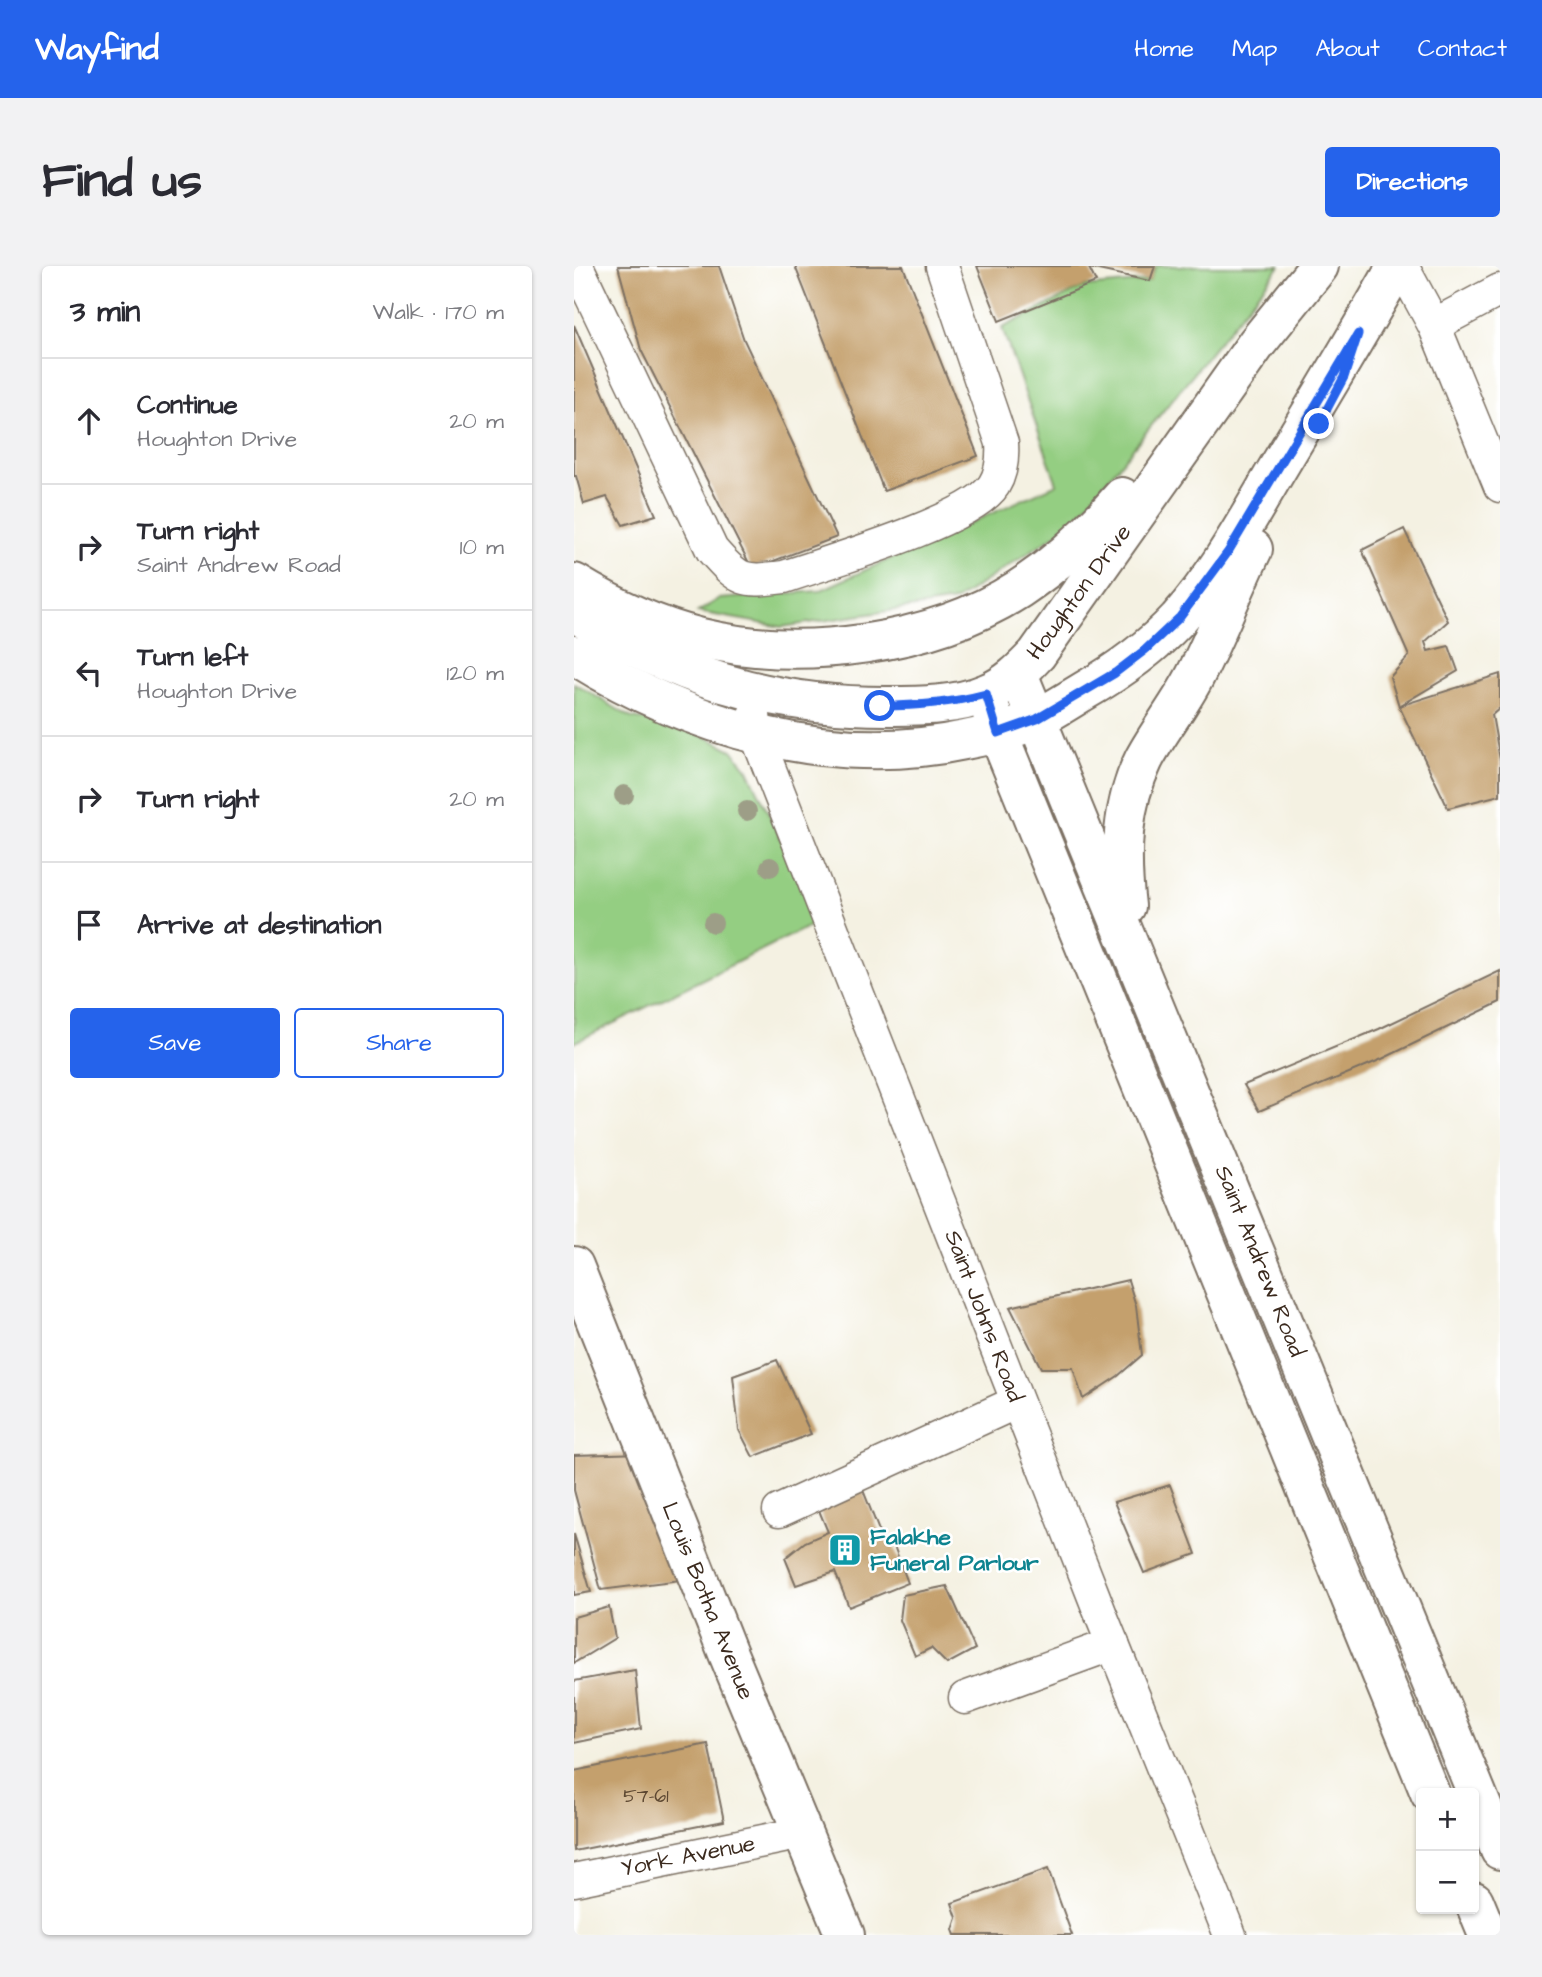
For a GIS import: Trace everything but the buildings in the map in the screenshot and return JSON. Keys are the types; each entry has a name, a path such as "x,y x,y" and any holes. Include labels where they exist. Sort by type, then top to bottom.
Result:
{"main road":[{"path":"574,655 610,678 700,717 756,734 817,746 884,750 944,744 998,733 1037,719 1115,673 1145,650 1180,617 1228,552 1400,266"},
{"name":"Houghton Drive","path":"1002,684 1053,633 1256,343 1320,267"},
{"path":"1147,986 1128,922 1122,877 1123,832 1132,790 1144,759 1198,669 1256,541 1344,377 1358,334"},
{"path":"574,583 647,620 698,637 743,646 850,644 903,636 951,622 1019,589 1078,543 1137,480 1227,365 1244,347 1256,343"},
{"path":"574,612 627,643 729,687 796,701 848,706 908,706 955,701 1002,684"},
{"name":"Saint Andrew Road","path":"1002,684 1037,719 1500,1850"},
{"name":"Saint Andrew Road","path":"1002,684 998,733 1428,1788"},
{"name":"Louis Botha Avenue","path":"574,1266 845,1935"},
{"path":"1479,1913 1488,1935"}],"street":[{"path":"577,266 712,550 731,571 743,579 762,580 785,577 929,527 984,496 994,485 1001,467 1002,443 943,266"},
{"path":"1400,266 1434,326 1500,486"},
{"path":"1434,326 1500,290"},
{"name":"Saint Johns Road","path":"751,692 756,734 1112,1644 1230,1935"},
{"path":"779,1511 1017,1402"},
{"path":"965,1698 1112,1644"},
{"name":"York Avenue","path":"574,1880 802,1833"}],"green space":[{"path":"1156,266 1280,266 1072,524 955,601 782,627 698,612 719,599 819,591 1057,484 1002,328 1083,287 1149,281"},
{"path":"574,683 632,718 682,725 732,750 748,770 820,921 574,1043"}],"place":[{"name":"Falakhe Funeral Parlour","path":"845,1550"}],"route":[{"path":"880,706 955,701 986,694 998,733 1037,719 1115,673 1163,634 1212,576 1358,334 1344,377 1319,424"}]}
